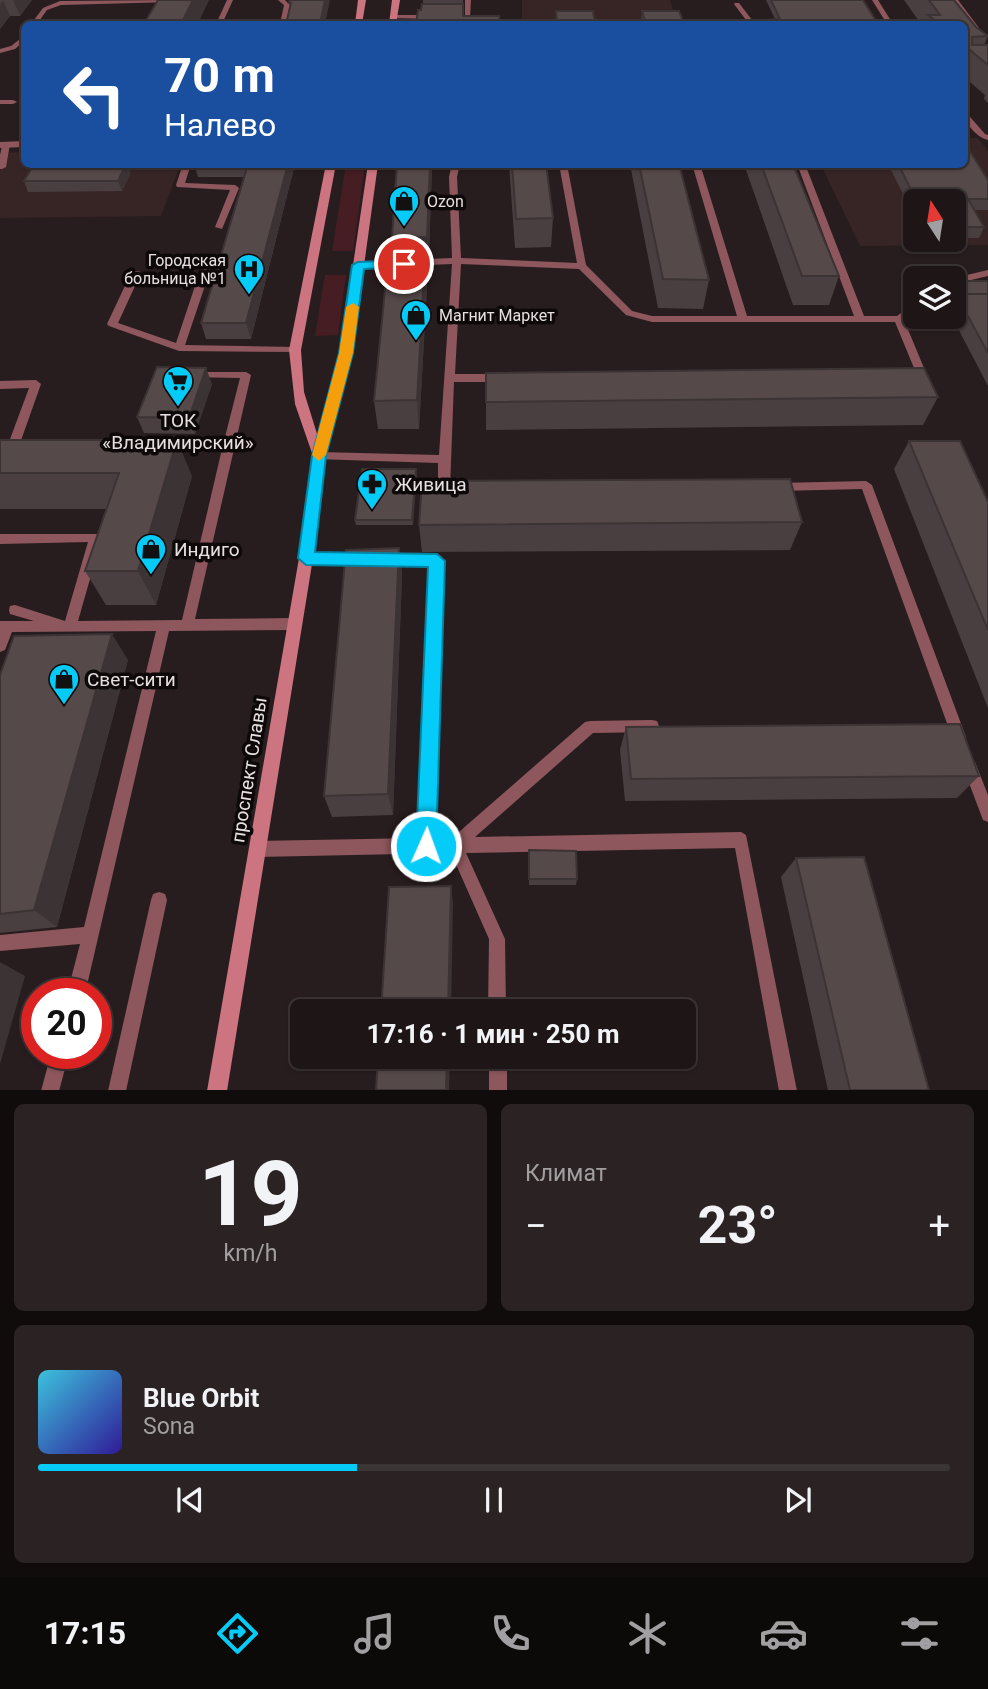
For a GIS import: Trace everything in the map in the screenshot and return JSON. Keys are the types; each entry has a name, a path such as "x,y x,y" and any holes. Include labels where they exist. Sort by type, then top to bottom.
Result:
{"main road":[{"path":"358,21 362,0"},
{"path":"393,21 396,0"},
{"path":"319,456 302,417 295,381 296,350 330,168"},
{"name":"проспект Славы","path":"217,1090 306,558 319,456 346,353 372,168"}],"street":[{"path":"3,145 21,144"}],"lane":[{"path":"159,8 164,0"},
{"path":"36,21 45,9 60,3 173,0"},
{"path":"220,21 230,0"},
{"path":"281,0 287,5 284,21"},
{"path":"393,21 468,17 468,0"},
{"path":"874,0 888,21"},
{"path":"955,0 985,39"},
{"path":"737,4 750,21"},
{"path":"0,51 13,48 21,41"},
{"path":"0,102 13,102"},
{"path":"968,118 982,136 988,138"},
{"path":"2,167 3,145"},
{"path":"186,168 180,185 235,188 219,227"},
{"path":"455,168 453,177 457,261 444,492 458,492"},
{"path":"564,168 582,266 629,313 653,319 899,319 903,316"},
{"path":"697,168 742,317"},
{"path":"803,168 860,319"},
{"path":"179,348 209,259"},
{"path":"358,265 457,261 582,266"},
{"path":"966,278 988,273"},
{"path":"136,274 112,324 179,348 296,350"},
{"path":"899,319 919,368 913,377 899,377"},
{"path":"181,375 246,375 187,625"},
{"path":"449,378 517,378"},
{"path":"0,385 36,384 12,450 26,450"},
{"path":"148,447 229,445"},
{"path":"319,456 444,459"},
{"path":"771,487 866,485 947,724 988,815"},
{"path":"0,539 96,537 70,626"},
{"path":"306,558 437,561 426,846"},
{"path":"15,610 70,626"},
{"path":"0,646 3,627 295,624"},
{"path":"80,978 164,625"},
{"path":"455,845 590,727 674,726"},
{"path":"257,849 741,840 788,1090"},
{"path":"455,845 497,939 497,999"},
{"path":"117,1090 159,900"},
{"path":"0,943 91,935"},
{"path":"50,1090 56,1069"},
{"path":"498,1069 498,1090"}],"shaded area":[{"path":"522,0 670,0 676,21 420,21 522,20"},
{"path":"968,138 978,138 988,151 988,245 966,245 966,189 903,189 903,246 860,246 822,168 968,168"},
{"path":"21,152 21,168 179,168 161,216 0,218 0,153"},
{"path":"346,168 365,168 353,251 332,251"},
{"path":"325,275 346,275 338,335 315,336"}],"building":[{"path":"158,0 193,0 182,21 146,21"},
{"path":"290,0 325,0 321,21 287,21"},
{"path":"771,0 863,0 876,21 752,21 780,19"},
{"path":"929,0 954,0 976,27 988,36 972,37 972,45 988,45 988,65 968,48 968,21 936,21 928,15 940,15"},
{"path":"422,4 463,4 463,16 499,16 500,21 416,21 418,10 421,10"},
{"path":"556,11 593,11 595,21 557,21"},
{"path":"642,11 679,11 683,21 645,21"},
{"path":"968,148 988,180 988,199 968,199 984,227 966,227 966,189 911,189 900,168 968,168"},
{"path":"32,168 124,168 118,181 24,181"},
{"path":"247,168 287,168 246,323 201,323"},
{"path":"397,168 430,168 427,237 392,238"},
{"path":"512,168 547,168 553,218 516,219"},
{"path":"640,168 680,168 709,280 663,279"},
{"path":"762,168 795,168 839,276 802,276"},
{"path":"426,239 417,400 374,401 390,240"},
{"path":"966,281 988,281 988,294 966,294"},
{"path":"966,294 988,294 988,353 966,312"},
{"path":"157,367 206,368 189,418 137,417"},
{"path":"924,368 938,397 486,402 486,373"},
{"path":"0,440 177,440 138,571 85,571 119,473 0,473"},
{"path":"909,441 960,441 988,502 988,630"},
{"path":"362,469 416,469 412,520 355,520"},
{"path":"790,479 802,522 419,525 422,481"},
{"path":"399,548 388,794 324,796 346,550"},
{"path":"112,634 34,910 0,914 0,675 14,636"},
{"path":"960,724 979,776 631,779 626,727"},
{"path":"529,850 576,851 577,879 529,879"},
{"path":"864,857 929,1090 850,1090 796,858"},
{"path":"451,886 448,999 382,999 389,887"},
{"path":"377,1069 447,1069 446,1090 376,1090"}],"slow traffic":[{"path":"319,455 346,353 353,307"}],"place":[{"name":"Ozon","path":"404,228"},
{"name":"Городская больница №1","path":"249,296"},
{"name":"Магнит Маркет","path":"416,342"},
{"name":"ТОК «Владимирский»","path":"178,408"},
{"name":"Живица","path":"372,511"},
{"name":"Индиго","path":"151,576"},
{"name":"Свет-сити","path":"64,706"}],"route":[{"path":"404,264 358,265 346,353 319,456 306,558 437,561 426,846"}]}
